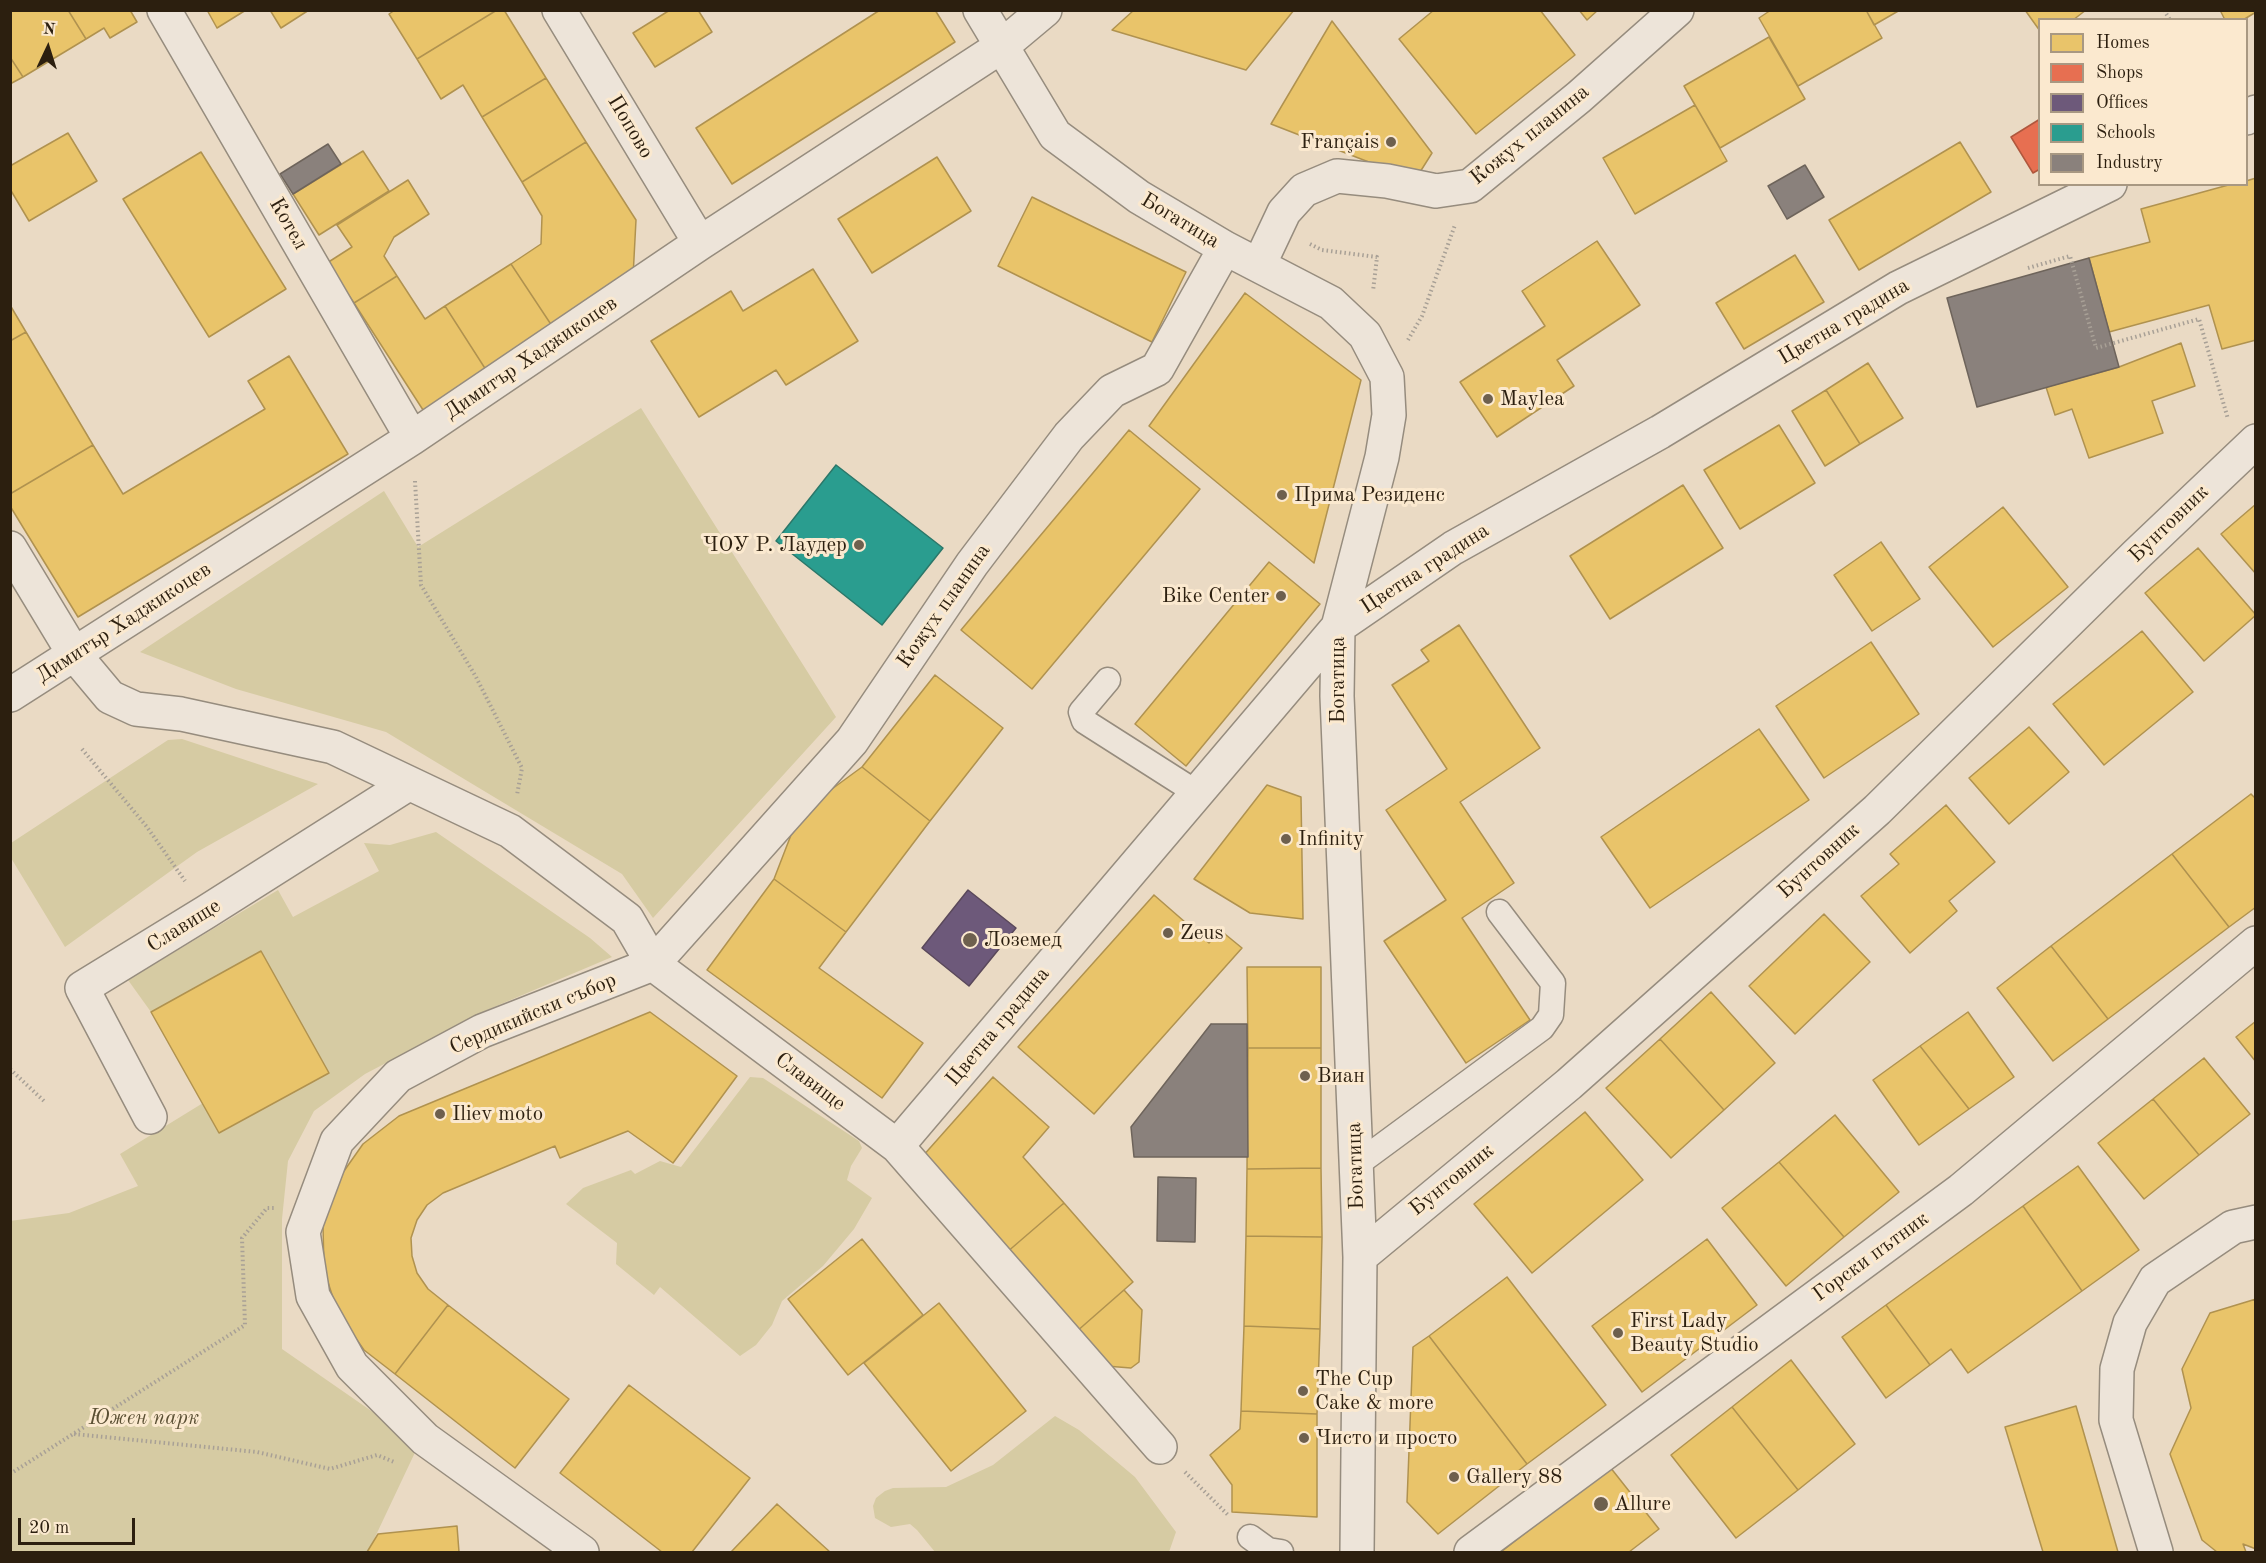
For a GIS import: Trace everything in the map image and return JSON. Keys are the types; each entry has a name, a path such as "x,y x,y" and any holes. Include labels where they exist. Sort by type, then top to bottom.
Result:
{"street":[{"name":"Котел","path":"164,10 412,438"},
{"name":"Попово","path":"559,10 700,243"},
{"name":"Богатица","path":"980,10 1055,135 1139,197 1225,248 1331,303 1365,335 1387,377 1389,415 1382,457 1338,627 1337,696 1360,1257 1357,1552"},
{"name":"Димитър Хаджикоцев","path":"10,695 412,438 700,243 1002,46 1045,10"},
{"name":"Кожух планина","path":"1259,265 1284,212 1304,190 1337,176 1387,181 1436,191 1470,186 1579,97 1677,10"},
{"name":"Цветна градина","path":"897,1146 1338,627 1453,548 1660,432 1898,288 2105,186"},
{"name":"Кожух планина","path":"653,964 852,741 972,564 1069,436 1112,391 1157,369 1225,248"},
{"name":"Бунтовник","path":"1360,1257 1569,1084 1877,810 2247,449"},
{"name":"Славище","path":"10,548 74,654 110,697 136,709 181,714 333,747 510,831 627,919 653,964 897,1146 1160,1447"},
{"name":"Славище","path":"150,1117 82,988 408,784"},
{"name":"Горски пътник","path":"1471,1552 1961,1190 2256,943"},
{"name":"Сердикийски събор","path":"582,1552 425,1439 352,1366 313,1296 303,1232 337,1142 398,1076 482,1031 653,964"},
{"path":"2156,1552 2116,1420 2117,1369 2130,1323 2155,1280 2233,1227 2256,1222"}],"lane":[{"path":"1108,680 1081,712 1084,721 1197,793"},
{"path":"1356,1165 1542,1028 1551,1016 1553,983 1499,912"},
{"path":"1250,1537 1268,1550 1281,1552"}],"path":[{"path":"1387,377 1422,316 1470,186"},
{"path":"2025,269 2070,256 2096,348 2199,319 2247,449"},
{"path":"412,438 422,585 476,677 522,768 510,831"},
{"path":"82,749 147,827 206,912"},
{"path":"10,1069 45,1101"},
{"path":"10,1474 245,1325 242,1238 267,1208 313,1206"},
{"path":"74,1434 257,1452 330,1469"},
{"path":"1160,1447 1232,1518"}],"green space":[{"path":"641,408 836,717 653,918 622,874 386,732 236,689 140,652 384,491 418,547"},
{"path":"182,739 318,784 197,852 65,947 11,858 11,843 168,740"},
{"name":"Южен парк","path":"436,832 590,938 612,957 487,1010 365,1074 314,1111 288,1161 282,1219 282,1349 419,1444 368,1552 11,1552 10,1221 69,1213 138,1186 120,1154 203,1103 220,1133 328,1073 261,951 151,1012 128,980 278,890 293,917 379,871 364,843 390,845"},
{"path":"750,1077 763,1078 859,1141 862,1148 851,1166 847,1180 872,1198 854,1229 823,1266 782,1301 772,1325 756,1345 740,1356 660,1287 654,1295 616,1264 617,1243 566,1204 583,1188 631,1170 635,1174 660,1161 681,1167"},
{"path":"1055,1416 1079,1430 1135,1477 1176,1532 1169,1552 935,1552 910,1524 891,1527 875,1518 873,1506 876,1498 885,1491 893,1488 946,1487 993,1465"}],"building: Homes":[{"path":"10,10 68,10 86,39 23,77 10,57"},
{"path":"68,10 130,10 137,22 110,38 104,28 86,39"},
{"path":"207,10 246,10 217,28"},
{"path":"270,10 309,10 281,28"},
{"path":"395,10 497,10 417,59 389,14"},
{"path":"497,10 504,10 546,78 482,117 463,85 441,99 417,59"},
{"path":"670,10 698,10 712,32 655,67 633,33"},
{"path":"880,10 935,10 955,42 732,184 696,128"},
{"path":"1134,10 1294,10 1246,70 1112,30"},
{"path":"1434,10 1540,10 1575,55 1476,134 1399,39"},
{"path":"1579,10 1598,10 1587,20"},
{"path":"1771,10 1866,10 1882,38 1798,86 1759,18"},
{"path":"1866,10 1900,10 1874,25"},
{"path":"2025,10 2086,10 2076,18 2038,18 2038,28"},
{"path":"2220,10 2256,10 2246,18 2224,18"},
{"path":"1332,21 1432,153 1415,180 1271,124"},
{"path":"1769,37 1805,99 1720,148 1684,86"},
{"path":"10,57 23,77 10,84"},
{"path":"546,78 586,142 522,182 482,117"},
{"path":"1695,105 1727,161 1635,214 1603,158"},
{"path":"68,133 97,181 29,221 10,189 10,166"},
{"path":"586,142 636,220 633,277 554,329 511,264 541,244 542,216 522,182"},
{"path":"1960,142 1991,192 1859,270 1829,220"},
{"path":"363,151 389,191 319,235 293,194"},
{"path":"201,152 286,289 209,337 123,199"},
{"path":"937,157 971,211 872,273 838,219"},
{"path":"2256,178 2256,340 2222,349 2209,305 2109,332 2089,258 2150,242 2141,209 2225,186 2248,186 2248,180"},
{"path":"408,180 429,214 394,237 384,256 397,276 354,303 327,263 352,247 337,225"},
{"path":"1032,197 1186,272 1152,342 998,266"},
{"path":"1597,241 1640,305 1557,360 1574,386 1497,437 1460,382 1545,326 1522,291"},
{"path":"1795,255 1824,302 1744,349 1716,303"},
{"path":"511,264 554,329 488,373 445,306"},
{"path":"813,269 858,341 786,385 776,370 699,417 651,341 731,291 743,311"},
{"path":"397,276 425,319 445,306 488,373 425,413 354,303"},
{"name":"Прима Резиденс","path":"1245,293 1361,380 1314,563 1149,426"},
{"path":"10,305 26,332 10,341"},
{"path":"26,332 93,445 10,494 10,341"},
{"path":"2181,343 2195,386 2152,401 2163,433 2089,458 2072,409 2055,415 2046,387 2119,367"},
{"path":"289,356 348,454 78,617 10,506 10,494 93,445 123,494 265,409 248,381"},
{"path":"1868,363 1903,418 1860,444 1826,390"},
{"path":"1826,390 1860,444 1825,466 1792,411"},
{"path":"1779,425 1815,483 1740,529 1704,470"},
{"path":"1129,430 1200,489 1032,689 961,630"},
{"path":"1683,485 1723,548 1610,619 1570,556"},
{"path":"2256,504 2256,574 2221,534"},
{"path":"2003,507 2068,587 1993,647 1929,567"},
{"path":"1881,542 1920,599 1872,631 1834,575"},
{"path":"2198,548 2256,615 2204,661 2145,593"},
{"path":"1269,562 1320,604 1186,766 1135,724"},
{"path":"1459,625 1540,748 1460,802 1514,883 1462,918 1530,1020 1466,1063 1384,941 1446,900 1386,810 1447,769 1392,685 1429,661 1421,650"},
{"path":"2142,631 2193,692 2104,765 2053,704"},
{"path":"1871,642 1919,714 1824,778 1776,706"},
{"path":"935,675 1003,728 930,821 862,767"},
{"path":"2029,727 2069,772 2009,824 1969,778"},
{"path":"1759,729 1809,800 1650,908 1601,837"},
{"path":"862,767 930,821 846,932 774,879 791,835 821,797"},
{"path":"1267,785 1301,797 1303,919 1250,913 1194,879"},
{"path":"2251,794 2256,799 2256,907 2229,927 2172,854"},
{"path":"1946,805 1995,862 1949,901 1957,911 1910,953 1861,896 1899,864 1890,854"},
{"path":"2172,854 2229,927 2108,1019 2051,946"},
{"path":"774,879 846,932 819,968 923,1043 882,1098 707,970"},
{"path":"1154,895 1209,943 1220,930 1242,948 1094,1114 1018,1047"},
{"path":"1824,914 1870,962 1795,1034 1749,986"},
{"path":"2051,946 2108,1019 2053,1061 1997,988"},
{"path":"261,951 329,1073 219,1133 151,1012"},
{"path":"1247,967 1321,967 1321,1048 1248,1048"},
{"path":"1711,992 1775,1063 1724,1110 1660,1039"},
{"path":"650,1012 737,1076 673,1163 628,1131 560,1158 555,1146 443,1193 427,1205 417,1220 411,1238 412,1256 417,1273 428,1289 448,1305 395,1374 364,1350 338,1313 324,1270 323,1225 337,1181 363,1144 399,1116"},
{"path":"1968,1012 2014,1077 1969,1109 1920,1046"},
{"path":"2256,1021 2256,1062 2236,1037"},
{"path":"1660,1039 1724,1110 1671,1158 1606,1088"},
{"path":"1920,1046 1969,1109 1919,1145 1873,1080"},
{"path":"1248,1048 1321,1048 1321,1168 1247,1169"},
{"path":"2204,1058 2250,1114 2199,1155 2153,1099"},
{"path":"993,1077 1049,1127 1023,1157 1064,1203 1006,1253 922,1157"},
{"path":"2153,1099 2199,1155 2144,1199 2098,1143"},
{"path":"1585,1112 1643,1180 1532,1273 1474,1204"},
{"path":"1835,1115 1899,1192 1844,1237 1779,1162"},
{"path":"1779,1162 1844,1237 1786,1286 1722,1208"},
{"path":"2078,1166 2139,1250 2082,1291 2023,1206"},
{"path":"1321,1168 1322,1237 1246,1236 1247,1169"},
{"path":"1064,1203 1133,1282 1076,1332 1006,1253"},
{"path":"2023,1206 2082,1291 1968,1373 1951,1349 1930,1365 1886,1305"},
{"path":"1246,1236 1322,1237 1320,1329 1244,1326"},
{"path":"862,1239 923,1315 848,1375 788,1299"},
{"path":"1707,1239 1757,1305 1642,1392 1592,1326"},
{"path":"1507,1277 1606,1405 1527,1464 1429,1336"},
{"path":"1124,1290 1142,1310 1139,1362 1131,1368 1106,1366 1076,1332"},
{"path":"2256,1299 2256,1549 2243,1544 2246,1552 2217,1552 2202,1540 2170,1454 2191,1408 2182,1369 2210,1313"},
{"path":"939,1303 1026,1411 951,1471 864,1363"},
{"path":"448,1305 569,1399 515,1468 395,1374"},
{"path":"1886,1305 1930,1365 1886,1398 1842,1337"},
{"path":"1244,1326 1320,1329 1317,1414 1241,1411"},
{"path":"1429,1336 1527,1464 1438,1534 1407,1502 1413,1347"},
{"path":"1791,1360 1855,1444 1798,1490 1732,1407"},
{"path":"629,1385 750,1478 692,1552 662,1552 560,1473"},
{"path":"2076,1406 2118,1552 2043,1552 2005,1427"},
{"path":"1732,1407 1798,1490 1736,1538 1671,1455"},
{"path":"1241,1411 1317,1414 1317,1517 1232,1512 1232,1485 1210,1455 1240,1429"},
{"path":"1610,1467 1659,1529 1629,1552 1501,1552"},
{"path":"777,1504 830,1552 731,1552"},
{"path":"457,1526 459,1552 367,1552 378,1534"}],"building: Shops":[{"path":"2038,120 2038,170 2033,173 2011,137"}],"building: Offices":[{"path":"968,890 1016,928 969,986 922,948"}],"building: Schools":[{"name":"ЧОУ Р. Лаудер","path":"836,465 943,548 882,625 776,541"}],"building: Industry":[{"path":"328,144 341,164 293,194 280,174"},
{"path":"1805,165 1824,197 1787,219 1768,186"},
{"path":"2089,258 2119,367 1977,407 1947,298"},
{"path":"1211,1024 1247,1024 1248,1157 1134,1157 1131,1127"},
{"path":"1158,1177 1196,1178 1195,1242 1157,1241"}],"place":[{"name":"Français","path":"1391,142"},
{"name":"Maylea","path":"1488,399"},
{"name":"Прима Резиденс","path":"1282,495"},
{"name":"ЧОУ Р. Лаудер","path":"859,545"},
{"name":"Bike Center","path":"1281,596"},
{"name":"Infinity","path":"1286,839"},
{"name":"Zeus","path":"1168,933"},
{"name":"Лоземед","path":"970,940"},
{"name":"Виан","path":"1305,1076"},
{"name":"Iliev moto","path":"440,1114"},
{"name":"First Lady Beauty Studio","path":"1618,1333"},
{"name":"The Cup Cake & more","path":"1303,1391"},
{"name":"Чисто и просто","path":"1304,1438"},
{"name":"Gallery 88","path":"1454,1477"},
{"name":"Allure","path":"1601,1504"}]}
